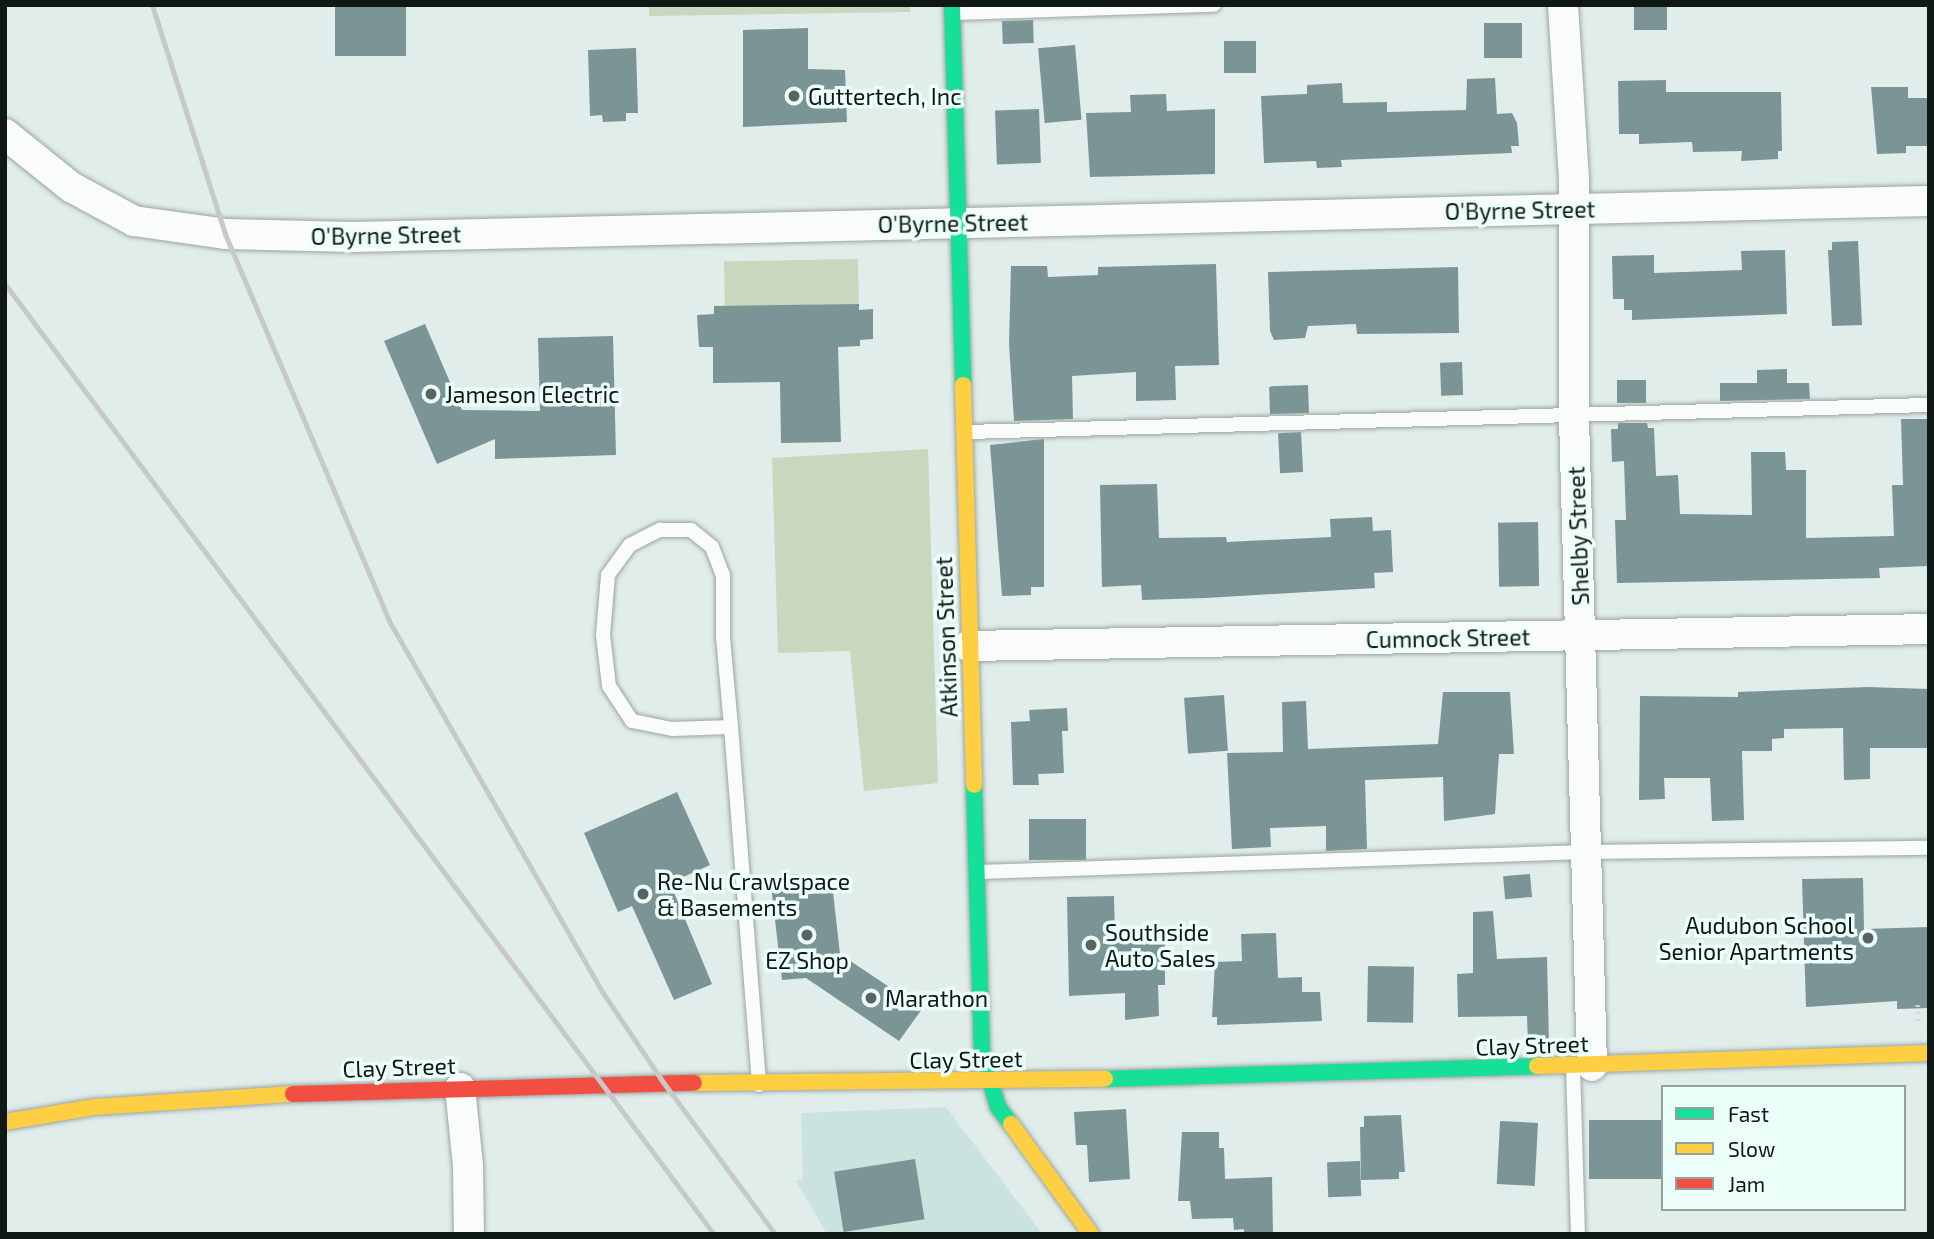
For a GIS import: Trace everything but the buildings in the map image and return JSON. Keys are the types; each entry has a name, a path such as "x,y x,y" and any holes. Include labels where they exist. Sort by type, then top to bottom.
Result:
{"street":[{"name":"Shelby Street","path":"1563,5 1574,208 1574,417 1586,852 1582,1066"},
{"name":"Atkinson Street","path":"952,9 968,646 979,872 982,1053 998,1107 1091,1234"},
{"name":"O'Byrne Street","path":"5,134 71,187 107,208 158,227 207,233 353,237 1929,201"},
{"name":"Cumnock Street","path":"968,646 1929,629"},
{"name":"Clay Street","path":"5,1122 95,1107 221,1096 460,1087 663,1082 759,1086 989,1083 1929,1053"},
{"path":"460,1087 468,1166 469,1234"}],"lane":[{"path":"952,9 1214,5"},
{"path":"962,432 1929,405"},
{"path":"731,727 672,729 632,721 609,686 603,635 608,576 630,545 660,530 691,530 712,547 723,575 731,727 759,1086"},
{"path":"979,872 1586,852 1929,848"},
{"path":"1578,1234 1582,1066"}],"shaded area":[{"path":"649,5 910,5 910,12 649,16"},
{"path":"858,259 859,304 725,306 724,261"},
{"path":"928,449 938,783 864,791 850,651 778,653 772,458"},
{"path":"946,1107 1042,1234 827,1234 796,1181 803,1179 801,1113"}],"railway":[{"path":"152,5 225,234 389,621 603,993 663,1082 775,1234"},
{"path":"5,284 714,1234"}],"traffic: fast":[{"path":"952,5 963,385"},
{"path":"974,785 982,1053 998,1107 1011,1124"},
{"path":"1105,1079 1537,1066"}],"traffic: slow":[{"path":"963,385 974,785"},
{"path":"1537,1066 1929,1053"},
{"path":"694,1083 1105,1079"},
{"path":"5,1122 95,1107 293,1094"},
{"path":"1011,1124 1091,1234"}],"traffic: jam":[{"path":"293,1094 694,1083"}],"place":[{"name":"Guttertech, Inc","path":"794,96"},
{"name":"Jameson Electric","path":"431,394"},
{"name":"Re-Nu Crawlspace & Basements","path":"643,894"},
{"name":"EZ Shop","path":"807,935"},
{"name":"Audubon School Senior Apartments","path":"1868,938"},
{"name":"Southside Auto Sales","path":"1091,945"},
{"name":"Marathon","path":"871,998"}]}
